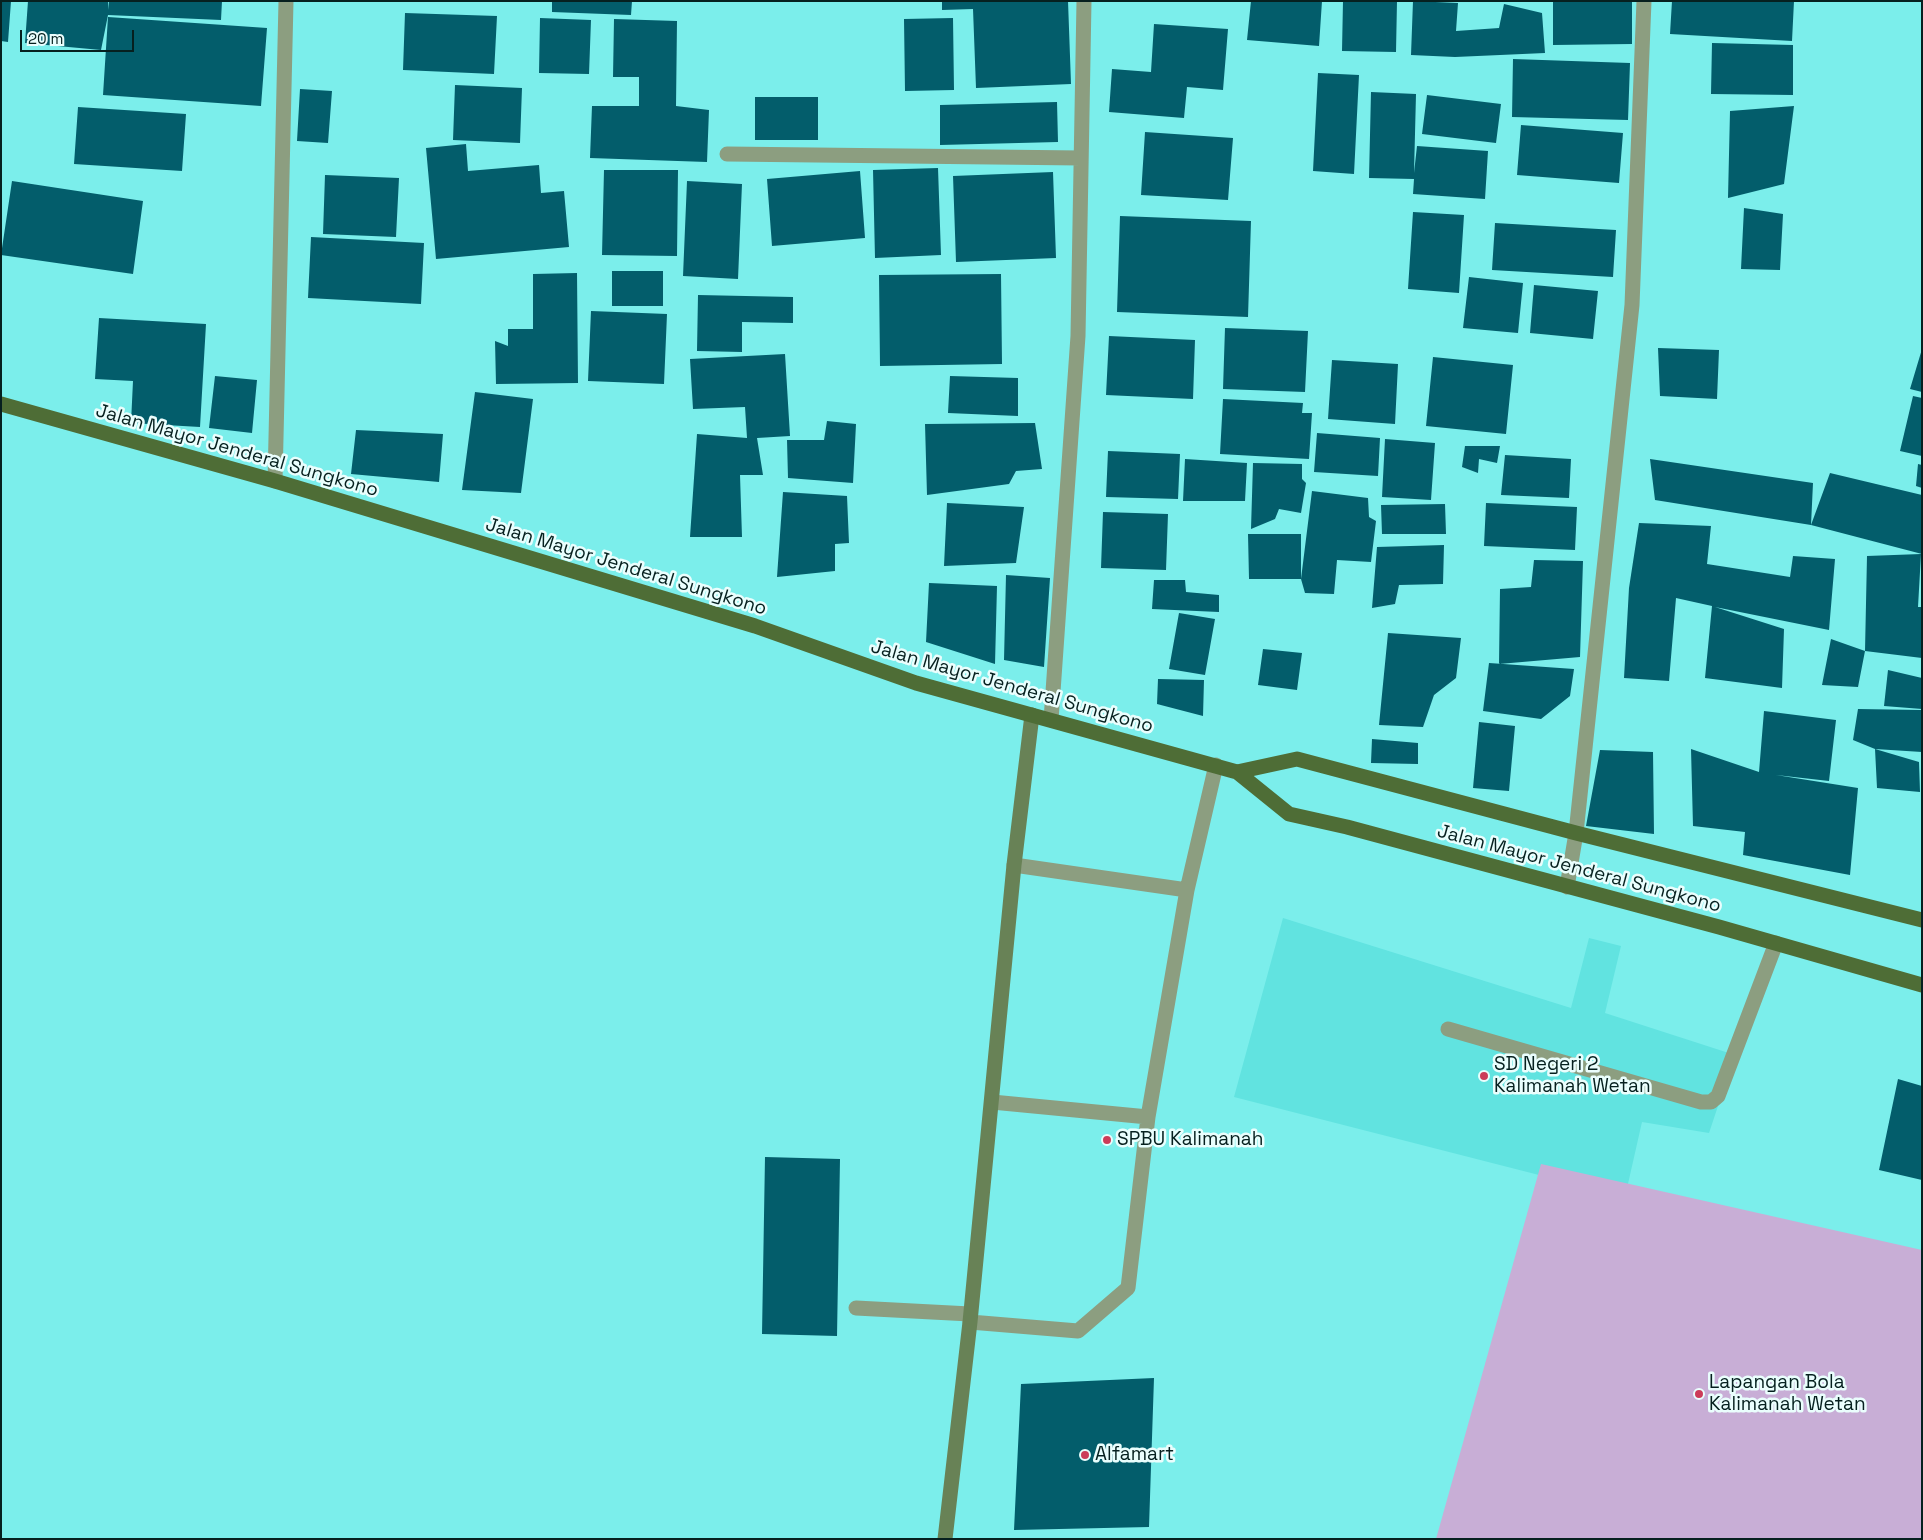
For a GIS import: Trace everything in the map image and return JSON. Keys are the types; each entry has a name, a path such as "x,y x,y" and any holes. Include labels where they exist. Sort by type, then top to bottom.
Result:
{"main road":[{"name":"Jalan Mayor Jenderal Sungkono","path":"1,404 275,481 755,626 916,683 1216,765 1237,772 1289,814 1348,827 1776,943 1922,985"},
{"name":"Jalan Mayor Jenderal Sungkono","path":"1237,772 1297,759 1576,833 1922,920"}],"street":[{"path":"275,481 286,1"},
{"path":"1051,720 1078,336 1084,1"},
{"path":"1567,887 1576,833 1632,305 1644,1"},
{"path":"727,154 1081,158"},
{"path":"945,1539 970,1318 1014,865 1032,715"},
{"path":"856,1308 970,1318 1078,1331 1128,1288 1148,1117 1188,890 1216,765"},
{"path":"1014,865 1188,890"},
{"path":"1448,1029 1701,1102 1712,1102 1718,1096 1776,943"},
{"path":"992,1102 1148,1117"}],"shaded area":[{"name":"SD Negeri 2 Kalimanah Wetan","path":"1283,918 1571,1008 1589,938 1621,946 1605,1013 1735,1055 1709,1133 1642,1122 1625,1197 1234,1097"},
{"name":"Lapangan Bola Kalimanah Wetan","path":"1541,1164 1922,1250 1922,1539 1436,1539"}],"building":[{"path":"1,1 11,1 8,42 1,41"},
{"path":"28,1 108,1 108,10 109,1 222,1 221,20 108,15 101,50 25,43"},
{"path":"552,1 632,1 631,15 552,12"},
{"path":"942,1 1068,1 1071,84 976,88 973,9 942,10"},
{"path":"1251,1 1322,1 1319,46 1247,40"},
{"path":"1343,1 1397,1 1396,52 1342,51"},
{"path":"1413,1 1458,3 1456,31 1499,28 1504,4 1542,13 1545,53 1455,57 1411,55"},
{"path":"1632,1 1632,44 1553,45 1553,2"},
{"path":"1672,1 1794,1 1792,41 1670,34"},
{"path":"405,13 497,16 494,74 403,70"},
{"path":"108,17 267,28 261,106 103,95"},
{"path":"540,18 591,20 589,74 539,73"},
{"path":"953,18 954,90 905,91 904,19"},
{"path":"614,19 677,21 676,106 709,110 707,162 590,158 592,106 639,106 639,77 613,77"},
{"path":"1154,24 1228,29 1223,90 1187,87 1184,118 1109,112 1112,69 1151,72"},
{"path":"1712,43 1793,45 1793,95 1711,94"},
{"path":"1513,59 1630,63 1628,120 1512,117"},
{"path":"1318,73 1359,75 1354,174 1313,171"},
{"path":"455,85 522,88 520,143 453,140"},
{"path":"300,89 332,91 328,143 297,141"},
{"path":"1371,92 1416,94 1414,173 1417,146 1488,151 1485,199 1413,194 1414,179 1369,178"},
{"path":"1427,95 1501,104 1496,143 1422,134"},
{"path":"755,97 818,97 818,140 755,140"},
{"path":"1057,102 1058,142 940,145 940,105"},
{"path":"1794,106 1784,184 1728,198 1730,111"},
{"path":"78,107 186,114 182,171 74,164"},
{"path":"1521,125 1623,133 1619,183 1517,175"},
{"path":"1145,132 1233,138 1228,200 1141,195"},
{"path":"466,144 468,171 539,165 541,193 564,191 569,247 436,259 426,148"},
{"path":"938,168 941,255 875,258 873,170"},
{"path":"604,170 678,170 677,256 602,255"},
{"path":"860,171 865,238 772,246 767,179"},
{"path":"1053,172 1056,258 956,262 953,176"},
{"path":"325,175 399,178 396,237 323,234"},
{"path":"12,181 143,201 133,274 1,255"},
{"path":"687,181 742,184 738,279 683,276"},
{"path":"1744,208 1783,214 1780,270 1741,269"},
{"path":"1413,212 1464,215 1459,293 1408,289"},
{"path":"1120,216 1251,221 1248,317 1117,312"},
{"path":"1495,223 1616,230 1613,277 1492,270"},
{"path":"311,237 424,243 421,304 308,298"},
{"path":"612,271 663,271 663,306 612,306"},
{"path":"577,273 578,383 496,384 495,341 508,346 508,329 533,329 533,274"},
{"path":"1001,274 1002,364 880,366 879,275"},
{"path":"1469,277 1523,283 1518,333 1463,328"},
{"path":"1534,285 1598,291 1593,339 1530,333"},
{"path":"698,295 793,297 793,323 742,322 742,352 697,351"},
{"path":"591,311 667,314 664,384 588,381"},
{"path":"99,318 206,324 200,427 131,423 133,381 95,379"},
{"path":"1225,328 1308,331 1305,392 1223,389"},
{"path":"1109,336 1195,340 1193,399 1106,395"},
{"path":"1658,348 1719,350 1717,399 1660,396"},
{"path":"1922,349 1922,392 1910,389"},
{"path":"785,354 790,436 757,438 763,475 740,475 742,537 690,537 697,434 747,438 745,407 693,409 690,359"},
{"path":"1433,357 1513,365 1506,434 1426,426"},
{"path":"1332,360 1398,364 1395,424 1328,419"},
{"path":"215,376 257,380 252,433 209,428"},
{"path":"950,376 1018,378 1018,416 948,413"},
{"path":"475,392 533,399 521,493 462,490"},
{"path":"1913,396 1922,398 1922,456 1900,451"},
{"path":"1223,399 1303,403 1302,413 1312,413 1309,459 1220,454"},
{"path":"827,421 856,424 853,483 788,478 787,440 824,440"},
{"path":"1035,423 1042,469 1016,471 1009,484 927,495 925,424"},
{"path":"356,430 443,434 439,482 351,474"},
{"path":"1317,433 1380,438 1378,476 1314,472"},
{"path":"1385,439 1435,443 1431,500 1382,497"},
{"path":"1465,446 1500,446 1497,463 1479,459 1478,473 1462,467"},
{"path":"1108,451 1180,454 1178,499 1106,497"},
{"path":"1505,455 1571,459 1569,498 1501,495"},
{"path":"1185,459 1247,463 1245,501 1183,501"},
{"path":"1650,459 1813,483 1811,525 1655,500"},
{"path":"1253,463 1302,464 1302,479 1306,483 1301,513 1279,509 1275,519 1251,529"},
{"path":"1918,464 1922,465 1922,488 1916,486"},
{"path":"1830,473 1922,495 1922,554 1811,525"},
{"path":"1312,491 1368,498 1369,517 1376,521 1371,562 1337,560 1334,594 1305,593 1301,579"},
{"path":"783,492 847,496 849,543 835,544 835,571 777,577"},
{"path":"947,503 1024,507 1016,563 944,566"},
{"path":"1486,503 1577,507 1575,550 1484,546"},
{"path":"1445,504 1446,534 1382,534 1381,505"},
{"path":"1103,512 1168,514 1166,570 1101,568"},
{"path":"1639,523 1711,526 1707,564 1790,577 1793,556 1835,559 1829,630 1715,607 1784,629 1782,688 1705,678 1712,606 1676,598 1669,681 1624,678 1629,588"},
{"path":"1248,534 1301,534 1301,579 1249,579"},
{"path":"1444,545 1443,584 1399,585 1395,604 1372,608 1377,547"},
{"path":"1921,554 1918,607 1922,607 1922,658 1865,651 1867,556"},
{"path":"1534,560 1583,561 1580,657 1499,664 1500,589 1531,587"},
{"path":"1006,575 1050,578 1044,667 1004,660"},
{"path":"1154,580 1185,580 1186,592 1219,595 1219,612 1152,609"},
{"path":"929,583 997,586 995,664 926,642"},
{"path":"1179,613 1215,619 1205,675 1169,669"},
{"path":"1388,633 1461,638 1456,678 1434,695 1423,727 1379,725"},
{"path":"1831,639 1865,651 1858,687 1822,685"},
{"path":"1263,649 1302,653 1297,690 1258,685"},
{"path":"1489,663 1574,669 1570,696 1541,719 1483,711"},
{"path":"1888,670 1922,678 1922,709 1884,706"},
{"path":"1158,679 1204,680 1203,716 1157,704"},
{"path":"1858,709 1922,710 1922,752 1875,749 1853,740"},
{"path":"1764,711 1836,720 1829,781 1776,775 1858,788 1850,875 1743,855 1745,832 1693,826 1691,749 1759,772"},
{"path":"1479,722 1515,726 1509,791 1473,788"},
{"path":"1372,739 1418,743 1418,764 1371,763"},
{"path":"1875,749 1919,762 1920,792 1877,788"},
{"path":"1600,750 1653,752 1654,834 1586,826"},
{"path":"1898,1079 1922,1086 1922,1180 1879,1170"},
{"path":"765,1157 840,1159 837,1336 762,1334"},
{"name":"Alfamart","path":"1154,1378 1149,1527 1014,1530 1021,1384"}],"place":[{"name":"SD Negeri 2 Kalimanah Wetan","path":"1484,1076"},
{"name":"SPBU Kalimanah","path":"1107,1140"},
{"name":"Lapangan Bola Kalimanah Wetan","path":"1699,1394"},
{"name":"Alfamart","path":"1085,1455"}]}
